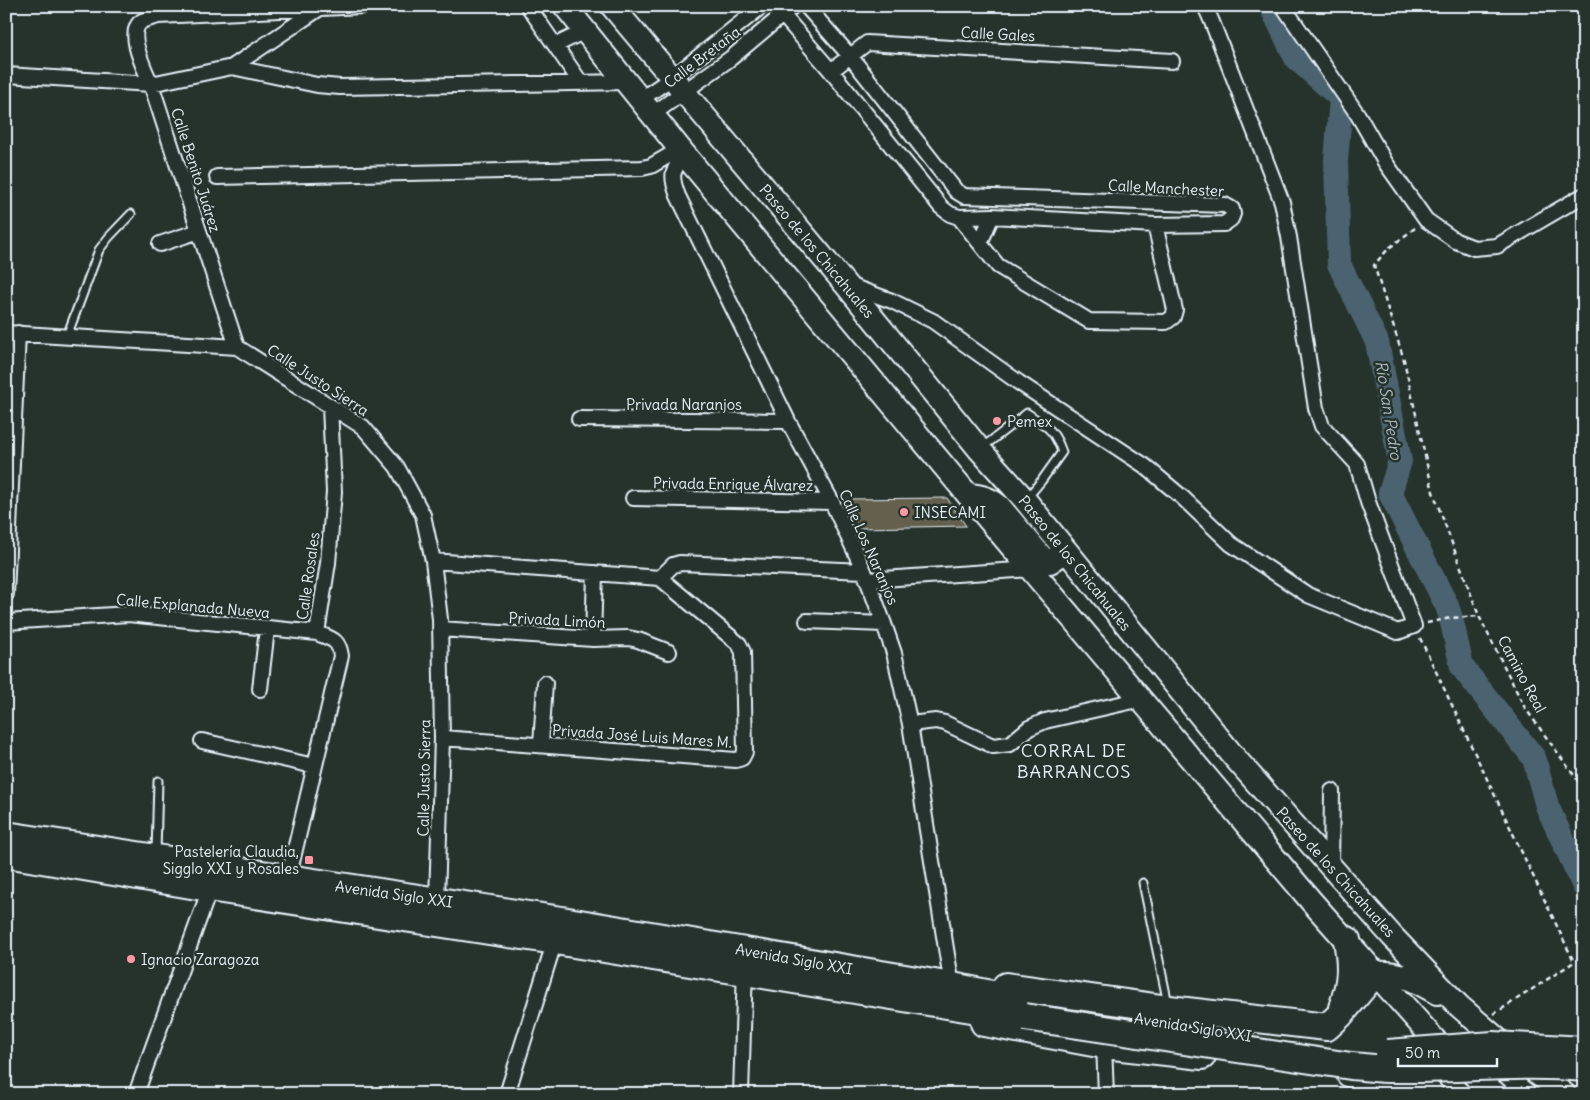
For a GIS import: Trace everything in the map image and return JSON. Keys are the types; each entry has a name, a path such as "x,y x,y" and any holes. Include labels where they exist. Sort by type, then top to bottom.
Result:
{"highway":[{"name":"Avenida Siglo XXI","path":"6,835 155,859 213,878 288,879 437,900 558,930"},
{"name":"Avenida Siglo XXI","path":"6,854 213,878 558,930 745,962 954,986 1026,1009 1351,1066 1391,1069 1500,1066 1565,1066 1584,1068"},
{"path":"1306,1067 1334,1021 1349,988 1351,962 1347,940"},
{"name":"Avenida Siglo XXI","path":"745,962 884,995 1026,1009 1326,1047 1387,1053 1493,1045 1584,1050"},
{"path":"1334,1021 1375,973"},
{"path":"954,986 966,983 991,984 1169,1009 1334,1021"},
{"path":"884,995 926,1009 971,1020 1104,1045 1306,1067 1359,1084 1430,1094"}],"main road":[{"path":"565,6 682,151 968,495 1312,902 1440,1046 1496,1094"},
{"name":"Paseo de los Chicahuales","path":"612,6 846,284 980,450 1025,500 1235,758 1392,936 1459,1006 1534,1071 1564,1094"},
{"path":"968,495 984,496 1000,506 1046,562 1050,562 1066,551"},
{"path":"1375,973 1397,973 1405,976 1459,1006"}],"street":[{"path":"6,75 151,84 232,67 321,8 363,6"},
{"path":"528,6 581,83"},
{"name":"Calle Bretaña","path":"647,107 678,85 762,6"},
{"path":"806,6 850,56 956,191 964,196 959,217"},
{"path":"846,284 892,301 933,321 1018,382 1145,466 1183,498 1231,544 1308,595 1398,632 1414,626 1368,502 1357,464 1322,426 1316,408 1282,202 1205,6"},
{"path":"1283,6 1358,115 1385,162 1426,220 1456,241 1474,248 1497,246 1584,196"},
{"name":"Calle Benito Juárez","path":"237,347 151,84 136,44 134,32 141,21 158,16 321,8"},
{"path":"783,9 831,72 941,207 950,214 959,217 998,266 1089,321 1166,322 1173,317 1175,310 1156,225"},
{"name":"Calle Bretaña","path":"678,85 731,58 783,9"},
{"path":"556,45 585,31"},
{"name":"Calle Gales","path":"831,72 867,43 1172,61"},
{"path":"232,67 317,85 340,87 627,82"},
{"path":"217,177 642,168 651,166 682,151"},
{"name":"Calle Los Naranjos","path":"682,151 673,171 674,185 678,196 788,421 832,502 866,576 894,653 910,724 954,986"},
{"name":"Calle Manchester","path":"959,217 992,216 1156,225 1224,224 1231,220 1233,214 1232,209 1225,205 964,196"},
{"path":"980,243 992,216"},
{"path":"160,244 200,231"},
{"path":"6,594 12,333"},
{"name":"Calle Justo Sierra","path":"12,333 237,347 363,427 397,467 423,516 433,561 440,629 442,738 437,900"},
{"name":"Calle Rosales","path":"288,879 341,656 340,647 336,642 316,633 328,563 334,492 330,406"},
{"name":"Privada Naranjos","path":"580,419 788,421"},
{"name":"Privada Enrique Álvarez","path":"633,498 832,502"},
{"path":"433,561 660,578 673,565 680,564 866,576 1031,568"},
{"path":"593,639 595,573"},
{"name":"Privada José Luis Mares M.","path":"442,738 736,760 742,758 745,752 743,652 739,644 660,578"},
{"name":"Calle Explanada Nueva","path":"6,622 128,614 316,633"},
{"path":"807,621 884,624"},
{"path":"260,689 267,629"},
{"name":"Privada Limón","path":"440,629 593,639 628,638 669,652"},
{"path":"541,745 545,683"},
{"path":"910,724 936,721 945,723 993,746 1010,744 1029,728 1045,721 1142,699"},
{"path":"202,741 314,766"},
{"path":"1331,867 1332,791"},
{"path":"136,1094 213,878"},
{"path":"507,1094 558,930"},
{"path":"741,1094 745,962"},
{"path":"1104,1045 1106,1094"}],"lane":[{"path":"67,336 99,250 108,237 131,214"},
{"path":"980,450 1027,413 1050,429 1058,441 1062,452 1025,500"},
{"path":"155,859 158,781"},
{"path":"1143,883 1169,1009"}],"path":[{"name":"Camino Real","path":"1426,220 1389,248 1374,265 1404,360 1433,492 1479,616 1525,708 1584,789"},
{"path":"1479,616 1451,618 1414,626 1574,962 1479,1024"}],"building":[{"name":"INSECAMI","path":"947,498 966,526 859,528 846,499"}],"waterway":[{"name":"Río San Pedro","path":"1271,6 1296,58 1341,98 1336,161 1339,264 1377,342 1400,461 1390,493 1447,606 1462,667 1534,758 1547,806 1584,886"}],"place":[{"name":"Pemex","path":"997,421"},
{"name":"INSECAMI","path":"904,512"},
{"name":"Pastelería Claudia, Sigglo XXI y Rosales","path":"309,860"},
{"name":"Ignacio Zaragoza","path":"131,959"}],"district":[{"name":"CORRAL DE BARRANCOS","path":"1074,760"}]}
